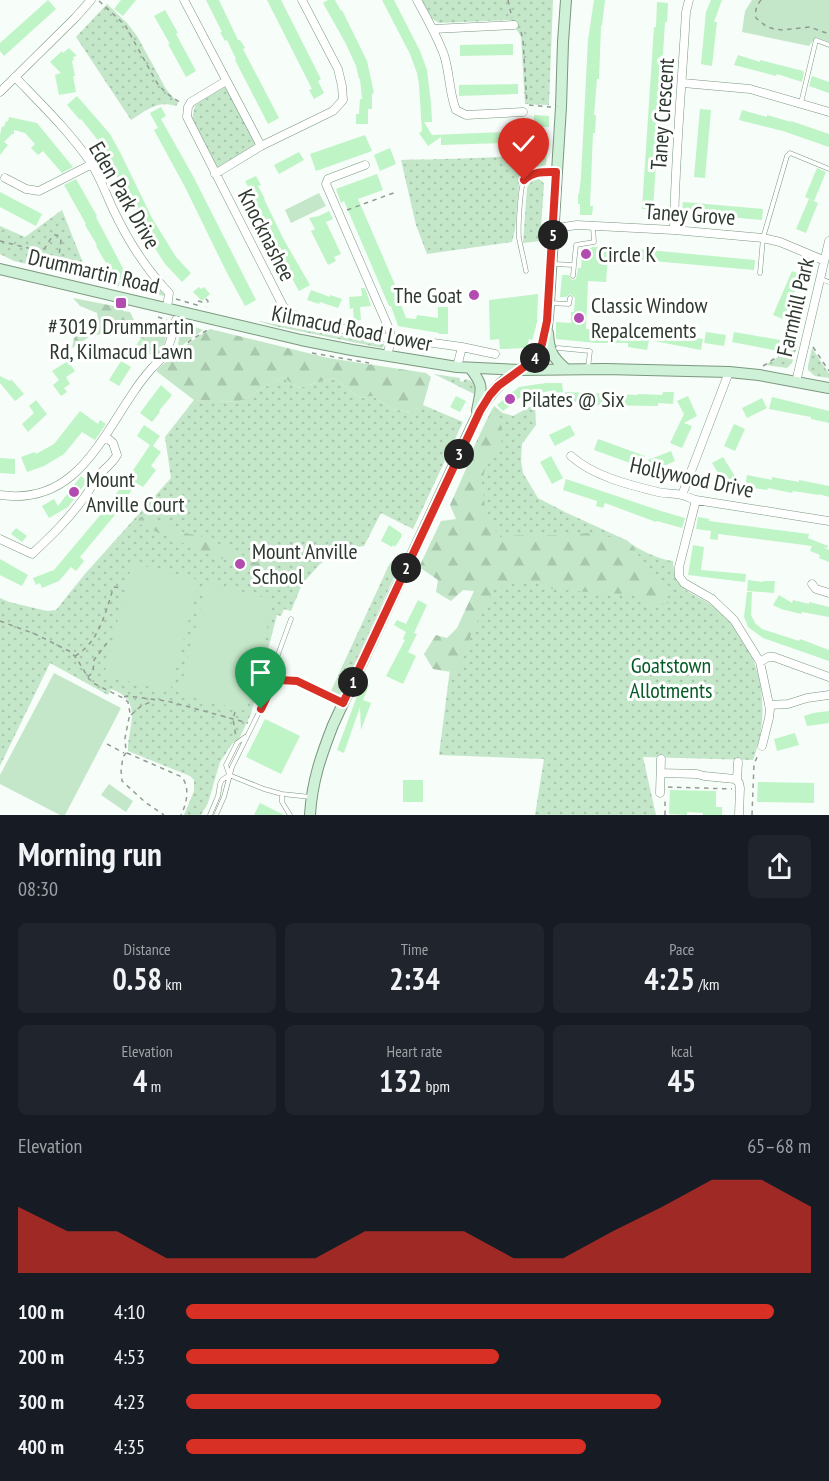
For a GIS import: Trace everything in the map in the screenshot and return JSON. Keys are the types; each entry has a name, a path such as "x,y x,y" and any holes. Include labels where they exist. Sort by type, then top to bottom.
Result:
{"main road":[{"path":"310,815 316,772 333,725 475,420 496,388 537,356 542,344 549,303 566,0"},
{"name":"Drummartin Road","path":"0,269 174,313"},
{"name":"Kilmacud Road Lower","path":"174,313 302,340 457,367 520,370 729,372 829,388"},
{"path":"547,321 550,352 566,369"},
{"path":"470,368 482,386 475,420"}],"street":[{"path":"0,92 91,0"},
{"path":"184,0 261,146"},
{"name":"Knocknashee","path":"215,174 261,146 333,111 343,100 338,69 302,0"},
{"path":"417,0 444,55 450,79 452,102 456,110 466,115 525,109"},
{"name":"Taney Crescent","path":"674,230 676,158 686,12 689,0"},
{"path":"433,29 514,25"},
{"name":"Eden Park Drive","path":"15,77 61,126 92,165 144,265 170,293 174,313"},
{"path":"188,106 226,81"},
{"path":"682,83 750,89 829,112"},
{"name":"Knocknashee","path":"188,106 187,117 215,174 283,306 291,314 320,325 378,335 391,340 405,339 495,354"},
{"path":"4,178 26,189 39,190 92,165"},
{"path":"365,165 328,178 326,184 390,331 391,340 387,356"},
{"name":"Taney Grove","path":"553,236 563,227 577,225 674,230 763,238 780,242 824,260"},
{"name":"Farmhill Park","path":"796,382 829,241"},
{"path":"0,495 26,495 54,488 88,460 106,437 135,390 168,349 174,313"},
{"path":"457,367 462,347"},
{"path":"682,495 729,372"},
{"path":"0,539 32,554 57,530 117,455 113,443 106,437"},
{"name":"Hollywood Drive","path":"571,456 580,464 620,481 661,492 696,500 829,521"},
{"path":"696,500 679,567 679,576 684,583 712,599 734,620 760,662 769,705 769,718 762,746"},
{"path":"812,584 816,589 829,592"},
{"path":"760,662 768,657 774,657 829,677"},
{"path":"769,705 788,704 829,695"},
{"path":"661,759 663,792"},
{"path":"738,762 739,815"},
{"path":"661,773 731,777 738,785"}],"lane":[{"path":"801,103 816,40 829,45"},
{"path":"760,273 763,238 787,156 790,153 829,169"},
{"path":"526,271 519,235 524,180 530,174 540,171 556,172"},
{"path":"573,276 576,245 594,242 593,226"},
{"path":"551,264 574,266"},
{"path":"820,279 829,282"},
{"path":"549,303 569,304 570,298"},
{"path":"558,348 590,351 588,369"},
{"path":"216,815 224,797 229,775 271,688 276,660 291,619"},
{"path":"271,688 280,680 297,681 343,703"},
{"path":"229,775 282,794 311,797"},
{"path":"210,815 220,784 229,775"},
{"path":"282,794 282,802 290,815"}],"path":[{"path":"99,0 125,25 157,83 166,93 188,106"},
{"path":"508,0 514,25 523,40 525,109 561,107"},
{"path":"761,0 755,12 756,18 767,27 783,30 810,27 829,34"},
{"path":"338,214 396,192"},
{"path":"0,242 40,250 47,246 54,235 57,235 61,239 58,262 76,278"},
{"path":"198,301 202,302 206,298 207,307"},
{"path":"160,360 170,357 191,340 213,328"},
{"path":"762,376 763,365 795,345"},
{"path":"813,346 829,371"},
{"path":"75,656 94,639 112,589 122,588"},
{"path":"0,621 65,648 75,656 88,678 128,702 129,717 125,753 120,770 122,781 145,802 164,815"},
{"path":"88,678 93,672 94,660 107,643"},
{"path":"104,648 108,649"},
{"path":"256,706 260,687 258,687"},
{"path":"123,698 127,696 155,699 249,724"},
{"path":"169,702 171,696"},
{"path":"129,717 140,707 155,699"},
{"path":"235,712 233,719 236,738"},
{"path":"107,744 182,777 187,788 187,800 181,815"},
{"path":"752,815 755,760"},
{"path":"665,815 663,792 738,785"}],"green space":[{"path":"421,0 553,0 549,105 525,104 521,37 511,20 439,23 431,18"},
{"path":"752,0 829,0 829,42 816,37 809,46 742,32 745,11"},
{"path":"107,4 137,36 166,89 178,103 176,106 158,105 131,120 76,37"},
{"path":"226,86 259,143 217,169 192,119 195,105"},
{"path":"547,152 546,165 528,171 522,176 512,242 427,254 416,225 401,160 456,159"},
{"path":"537,178 544,184 540,241 523,243 527,188 531,180"},
{"path":"319,193 326,206 291,223 285,210"},
{"path":"62,210 87,273 147,289 154,285 165,296 14,261 0,254 0,226 25,237"},
{"path":"73,298 124,308 123,311 130,312 135,322 133,334 108,332 89,337 72,348 74,338 98,319 97,313 80,306"},
{"path":"146,321 162,323 168,331 162,351 152,360 149,345 137,335 139,326"},
{"path":"258,321 381,341 384,346 382,348"},
{"path":"195,327 203,330 180,347 178,344 181,329"},
{"path":"210,329 328,358 426,373 431,377 423,405 411,412 392,409 373,396 360,398 334,378 298,388 283,377 238,402 194,400 156,371 182,348"},
{"path":"797,346 792,363 787,368 765,365"},
{"path":"812,348 829,374 829,378 815,376 808,370"},
{"path":"434,374 460,378 463,382 465,379 471,381 475,386 474,394"},
{"name":"Mount Anville School","path":"283,377 298,388 334,378 360,398 373,396 392,409 410,412 423,405 463,422 413,529 381,513 364,546 344,549 320,564 302,584 291,611 284,609 281,616 277,615 251,714 239,739 232,744 220,762 208,803 201,815 184,815 194,791 194,780 190,776 128,751 132,711 127,699 111,689 108,695 50,663 0,766 0,598 47,611 56,610 84,575 171,478 165,437 194,400 238,402"},
{"name":"Goatstown Allotments","path":"535,404 536,425 522,444 521,460 523,473 538,498 626,540 648,554 673,561 674,571 681,585 713,606 742,638 752,656 758,676 762,697 762,718 753,760 643,757 656,815 535,815 544,759 439,755 450,669 475,604 468,507 471,453 494,406 503,413 513,416"},
{"path":"494,406 502,428 501,444 487,460 482,482 486,516 500,537 587,533 626,540 633,546 647,570 663,585 669,603 650,605 630,594 553,589 536,583 511,581 494,590 471,635 457,673 433,669 424,654 436,635 447,638 457,628 474,591 463,590 451,601 436,592 438,580 419,567 441,521 456,519 450,505"},
{"path":"148,516 185,533 200,536 246,557 261,560 275,568 290,572 299,577 298,583 291,589 284,587 236,564 137,523 140,517"},
{"path":"398,558 402,560 340,696 330,693 388,567"},
{"path":"132,563 199,580 170,692 104,675"},
{"path":"207,582 274,600 246,711 179,694"},
{"path":"54,673 121,708 65,815 60,815 0,784 0,775"},
{"path":"109,784 133,801 126,812 101,795"}],"building":[{"path":"48,0 56,9 4,56 0,51 0,43"},
{"path":"121,0 136,0 123,16 114,9"},
{"path":"206,0 219,0 279,118 268,124"},
{"path":"267,0 281,0 321,79 318,81 324,93 314,99 309,90 312,89"},
{"path":"335,0 342,10 367,61 374,93 372,94 372,109 368,109 368,124 356,124 356,114 359,114 360,99 362,99 360,79 346,44 323,3"},
{"path":"382,0 394,0 420,51 427,70 431,103 432,122 424,122 432,135 530,131 530,142 441,145 441,137 428,146 419,133 422,131 417,73 410,54"},
{"path":"594,0 605,0 594,115 596,115 595,133 593,133 590,206 593,206 592,215 580,215 578,194 581,177 588,40"},
{"path":"711,0 722,0 714,22 717,22 712,66 701,64 706,12"},
{"path":"657,2 668,3 667,22 665,22 653,209 642,209 654,27 656,27"},
{"path":"165,10 196,71 186,77 154,16"},
{"path":"513,44 513,55 460,56 460,45"},
{"path":"69,48 77,56 73,57 72,61 76,92 59,95 55,75 61,73 50,62"},
{"path":"738,55 803,71 802,82 734,65"},
{"path":"812,76 829,82 829,93 809,86"},
{"path":"518,84 518,94 459,96 459,85"},
{"path":"77,96 110,134 152,218 176,257 191,273 182,282 165,264 151,242 97,139 67,105"},
{"path":"161,107 166,116 161,119 193,176 256,300 245,306 154,130 158,128 150,113"},
{"path":"700,109 711,110 705,178 694,177"},
{"path":"742,110 791,121 829,134 829,147 783,131 739,120"},
{"path":"534,115 549,116 549,127 534,127"},
{"path":"9,117 37,123 73,167 62,173 43,151 38,155 31,148 35,144 25,133 14,130 14,134 4,142 8,145 0,155 2,126 4,127 6,121 8,122"},
{"path":"365,135 372,151 316,171 310,154"},
{"path":"390,148 396,164 380,171 374,155"},
{"path":"299,152 304,160 279,174 274,165"},
{"path":"817,168 826,172 814,201 805,197"},
{"path":"377,174 383,190 358,199 402,301 400,302 406,318 416,319 417,315 438,318 438,307 448,307 448,334 398,326 344,201 341,203 336,189"},
{"path":"256,176 261,185 258,186 284,240 310,285 299,291 250,196 252,194 245,181"},
{"path":"76,179 127,276 117,281 64,185"},
{"path":"0,192 42,214 36,226 0,207"},
{"path":"809,199 818,203 806,233 796,229"},
{"path":"683,202 763,209 762,220 682,213"},
{"path":"329,211 333,219 326,222 341,254 334,257 336,261 328,265 311,231 315,229 309,218"},
{"path":"583,248 755,260 754,270 608,257 606,282 588,281 586,329 621,332 621,335 649,340 647,350 628,347 628,343 556,339 556,322 571,323 571,312 574,312 575,298 570,294 560,297 562,275 569,275 572,280 576,279 578,268 581,268"},
{"path":"792,271 802,275 783,319 773,315"},
{"path":"199,287 201,289 204,287 210,294 202,301 193,292"},
{"path":"361,288 365,288 371,306 360,307 361,320 354,321 349,297 362,296"},
{"path":"311,290 342,299 338,308 307,300"},
{"path":"538,294 537,322 527,348 500,349 499,339 490,340 489,300"},
{"path":"656,331 703,339 701,350 654,341"},
{"path":"706,332 726,335 724,346 704,343"},
{"path":"734,332 780,340 778,351 732,342"},
{"path":"141,338 156,348 151,355 136,345"},
{"path":"68,361 75,371 66,377 70,384 64,388 67,392 61,396 53,385 59,380 52,371"},
{"path":"121,361 131,367 119,386 109,380"},
{"path":"0,376 10,381 11,379 24,394 15,401 0,383"},
{"path":"562,383 563,392 551,393 551,391 523,395 503,411 497,405 519,387"},
{"path":"161,385 172,395 152,422 140,413"},
{"path":"565,392 662,395 663,392 674,392 673,404 658,403 658,406 586,405 586,402 565,402"},
{"path":"456,396 466,401 460,412 450,407"},
{"path":"688,396 697,416 684,423 692,426 682,448 670,443 684,414 677,401"},
{"path":"772,397 829,411 829,423 769,409"},
{"path":"762,398 767,408 747,418 742,408"},
{"path":"36,400 47,414 28,432 22,424 34,413 29,406"},
{"path":"80,411 98,424 100,420 106,424 95,440 82,432 64,454 44,466 27,472 21,457 35,452 36,454 54,444"},
{"path":"734,424 745,429 735,451 724,446"},
{"path":"144,425 160,436 153,446 161,452 151,466 156,470 143,487 136,483 119,510 80,557 84,561 76,571 71,567 59,581 42,588 40,583 36,585 33,578 54,570 107,507 125,478 127,479 142,457 150,445 137,436"},
{"path":"570,425 575,435 555,446 549,435"},
{"path":"598,439 645,456 641,467 594,450"},
{"path":"671,451 675,461 653,471 648,460"},
{"path":"551,456 563,478 552,484 540,462"},
{"path":"723,457 736,478 725,484 712,463"},
{"path":"0,458 15,459 15,474 0,473"},
{"path":"747,475 772,480 772,477 799,482 799,480 829,486 829,497 745,487"},
{"path":"81,476 87,481 68,507 49,518 42,506 54,499 58,506"},
{"path":"566,479 685,518 682,528 656,522 605,503 603,508 596,506 597,501 563,490"},
{"path":"698,517 709,519 709,521 809,534 808,538 828,546 823,547 829,550 829,562 810,551 812,546 718,534 718,540 710,539 711,531 696,529"},
{"path":"389,525 402,534 395,547 381,541"},
{"path":"16,528 27,536 22,542 11,534"},
{"path":"693,545 704,547 701,570 746,574 745,582 688,575"},
{"path":"0,559 28,575 22,586 0,575"},
{"path":"748,580 775,581 774,593 747,591"},
{"path":"747,592 752,592 751,615 762,629 799,641 800,639 829,650 829,661 763,638 748,627 744,617"},
{"path":"779,595 792,603 793,600 829,607 829,617 781,609 773,605"},
{"path":"418,600 427,605 408,652 416,656 403,684 386,676 405,640 403,639 406,632 394,625 397,620 406,624"},
{"path":"362,683 369,685 363,700 371,703 361,730 360,707 344,753 337,750"},
{"path":"829,711 829,723 807,726 804,716"},
{"path":"265,719 300,736 281,774 246,757"},
{"path":"795,733 799,745 777,751 774,739"},
{"path":"403,780 423,780 423,802 403,802"},
{"path":"758,782 814,783 814,803 757,802"},
{"path":"670,790 716,791 716,807 722,807 722,815 687,812 687,815 669,814"},
{"path":"260,803 284,815 254,815"}],"place":[{"name":"Circle K","path":"586,254"},
{"name":"The Goat","path":"474,295"},
{"name":"#3019 Drummartin Rd, Kilmacud Lawn","path":"121,303"},
{"name":"Classic Window Repalcements","path":"579,318"},
{"name":"Pilates @ Six","path":"510,399"},
{"name":"Mount Anville Court","path":"74,492"},
{"name":"Mount Anville School","path":"240,564"}],"route":[{"path":"261,709 271,688 280,680 297,681 343,703 480,411 498,386 528,364 539,352 547,321 556,172 540,171 530,174 524,180"}]}
